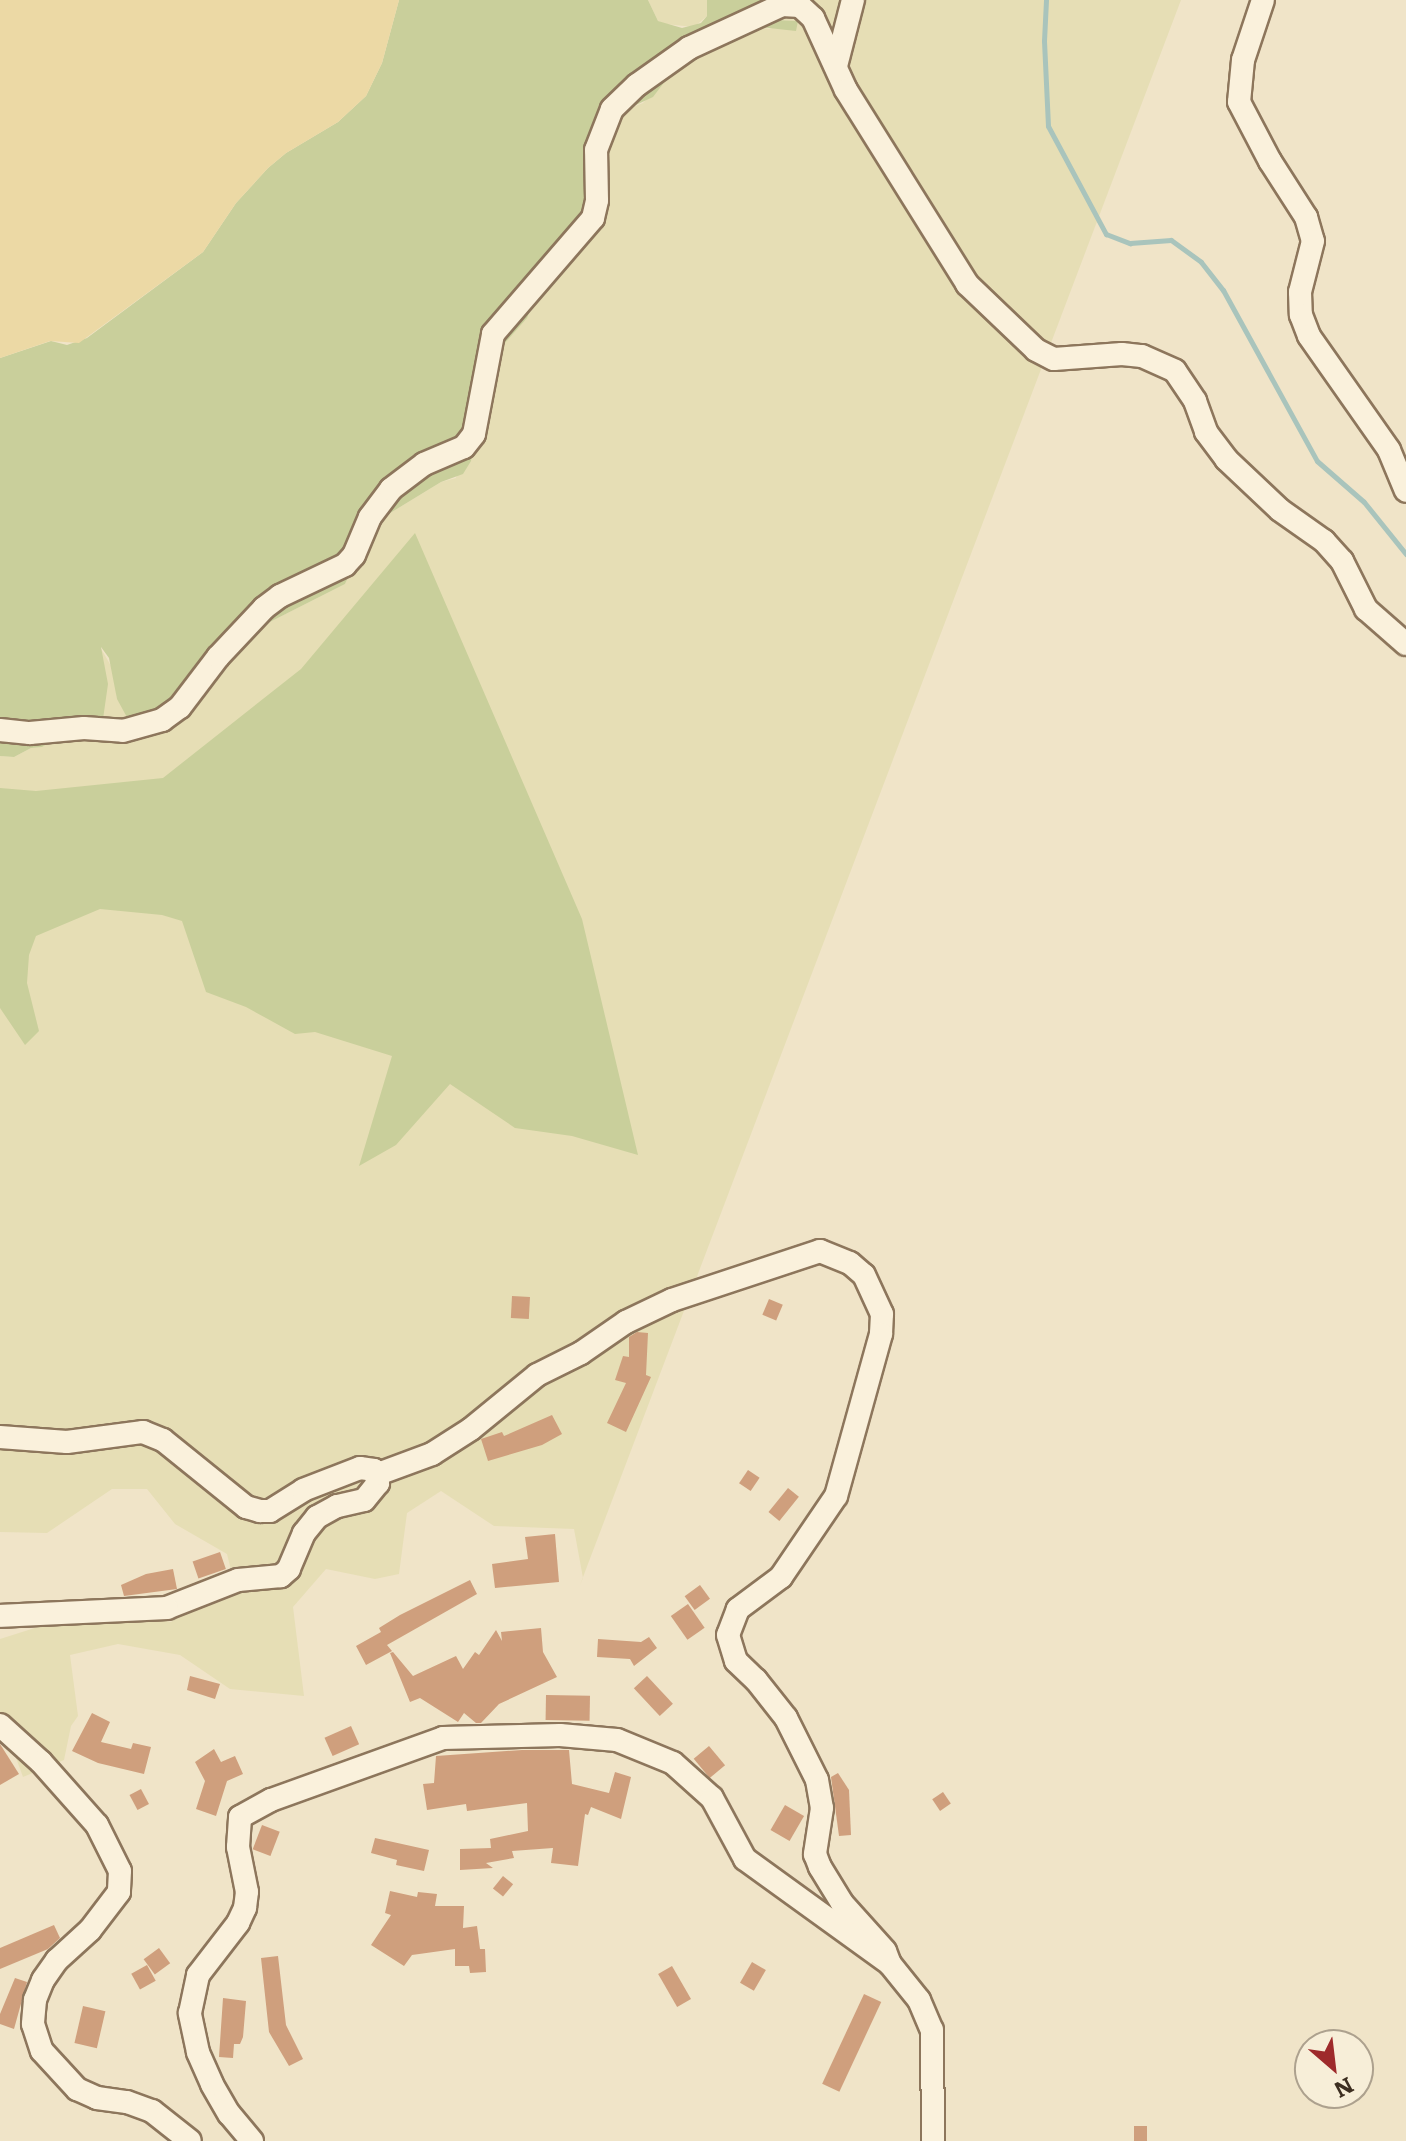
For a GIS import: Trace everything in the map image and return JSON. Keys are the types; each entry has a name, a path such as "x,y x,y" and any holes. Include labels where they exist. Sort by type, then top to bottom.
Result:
{"street":[{"path":"836,66 853,0"},
{"path":"1263,0 1243,60 1239,102 1270,161 1306,217 1312,250 1300,292 1301,315 1309,336 1389,450 1406,491"},
{"path":"0,730 30,733 84,728 123,731 162,720 180,707 218,657 264,608 280,596 345,565 354,555 370,517 391,489 424,464 464,447 474,434 493,334 593,218 597,200 596,150 612,109 637,85 689,48 770,8 796,2 813,18 846,90 967,284 1036,350 1054,359 1122,354 1142,356 1175,371 1195,401 1206,432 1226,459 1280,510 1324,541 1342,561 1366,609 1406,644"},
{"path":"378,1474 432,1454 471,1429 537,1375 581,1353 626,1322 672,1300 820,1251 850,1263 864,1275 882,1314 881,1334 836,1496 781,1577 738,1609 728,1635 736,1661 776,1705 817,1780 822,1808 815,1854 820,1867 842,1903 885,1951 890,1964"},
{"path":"0,1437 67,1442 143,1432 163,1440 246,1507 260,1511 270,1511 303,1490 360,1468 374,1470 378,1474 378,1483 364,1500 337,1506 317,1517 304,1533 289,1569 281,1576 238,1580 167,1608 0,1616"},
{"path":"0,1725 41,1762 97,1825 120,1871 119,1892 90,1930 57,1960 43,1980 35,2000 33,2024 42,2051 77,2089 97,2098 127,2102 152,2111 190,2141"},
{"path":"252,2141 229,2114 212,2084 198,2052 190,2013 198,1975 245,1908 247,1892 238,1847 240,1817 271,1800 443,1738 560,1735 617,1740 673,1763 712,1798 745,1859 890,1964 919,2000 932,2030 933,2141"}],"shaded area":[{"path":"648,0 707,0 707,16 694,27 665,24 658,21"},
{"path":"761,0 1181,0 583,1577 574,1529 494,1526 441,1491 407,1513 399,1574 375,1579 326,1569 293,1607 304,1696 230,1689 180,1655 118,1644 70,1655 78,1716 71,1726 64,1760 23,1777 15,1755 0,1734 0,1639 101,1607 171,1622 231,1570 227,1554 175,1524 147,1489 112,1489 47,1533 0,1532 0,756 14,757 31,748 42,747 100,647 114,671 117,699 345,584 368,534 387,515 441,482 456,478 488,361 532,310 590,164 625,110 643,103 683,59 760,27 769,29 797,21 776,20 767,15"}],"green space":[{"path":"399,0 648,0 658,21 682,28 701,23 707,16 707,0 761,0 767,15 776,20 798,21 796,31 760,27 699,50 675,68 653,97 625,110 590,164 590,227 540,285 527,318 489,361 477,404 471,461 463,474 441,482 387,515 368,534 345,584 256,629 185,710 129,721 117,699 109,658 101,647 108,684 102,726 90,739 79,742 58,737 42,747 31,748 14,757 0,756 0,358 51,341 67,345 87,338 203,252 236,203 268,168 286,153 338,122 366,96 382,63"},
{"path":"415,533 582,919 638,1155 572,1136 515,1128 450,1084 396,1145 359,1166 392,1056 315,1032 295,1034 246,1007 206,992 182,921 162,915 100,909 36,936 29,955 27,983 39,1031 25,1045 0,1008 0,788 36,791 163,778 301,669"}],"sand":[{"path":"0,0 399,0 382,63 366,96 338,122 286,153 268,168 236,203 203,252 79,343 50,341 0,358"}],"building":[{"path":"512,1296 530,1297 529,1319 511,1318"},
{"path":"769,1299 783,1305 776,1321 762,1315"},
{"path":"637,1332 648,1333 646,1375 651,1377 626,1432 607,1423 626,1383 615,1380 623,1356 629,1357 629,1337"},
{"path":"552,1415 562,1434 542,1445 488,1461 481,1439 502,1432 504,1436"},
{"path":"748,1470 760,1478 751,1491 739,1483"},
{"path":"788,1488 799,1497 779,1521 768,1512"},
{"path":"555,1534 559,1582 495,1588 492,1564 528,1559 525,1537"},
{"path":"220,1552 226,1569 198,1578 193,1561"},
{"path":"173,1569 177,1589 124,1596 121,1585 146,1574"},
{"path":"470,1580 477,1594 387,1645 392,1651 366,1665 356,1646 381,1632 379,1628 400,1615"},
{"path":"700,1585 710,1599 695,1610 685,1596"},
{"path":"688,1604 705,1628 687,1640 671,1616"},
{"path":"541,1628 543,1652 557,1677 499,1704 481,1723 476,1723 464,1713 458,1722 420,1698 410,1702 390,1653 393,1652 413,1676 456,1656 463,1669 475,1652 479,1655 496,1630 502,1641 501,1632"},
{"path":"649,1637 657,1648 634,1666 630,1659 597,1657 598,1639 641,1642"},
{"path":"190,1676 220,1684 215,1699 187,1690"},
{"path":"647,1676 673,1704 660,1716 634,1688"},
{"path":"546,1695 590,1696 590,1721 546,1720"},
{"path":"92,1713 110,1722 101,1742 131,1749 133,1743 151,1747 144,1774 98,1763 72,1751"},
{"path":"351,1726 359,1744 333,1756 325,1738"},
{"path":"0,1744 19,1774 0,1785"},
{"path":"709,1746 725,1765 710,1778 694,1759"},
{"path":"214,1749 221,1762 235,1756 243,1774 227,1781 216,1816 196,1809 205,1781 195,1762"},
{"path":"569,1750 572,1784 609,1793 615,1772 631,1777 621,1819 591,1807 588,1815 585,1814 578,1866 551,1863 553,1848 512,1851 514,1858 486,1863 493,1868 460,1870 460,1849 491,1848 490,1839 528,1831 527,1803 467,1811 466,1804 427,1810 423,1784 434,1783 436,1756"},
{"path":"838,1773 849,1790 851,1835 839,1836 831,1777"},
{"path":"141,1789 149,1804 138,1810 130,1795"},
{"path":"943,1792 951,1804 940,1811 932,1799"},
{"path":"785,1805 804,1816 790,1841 770,1830"},
{"path":"262,1825 280,1832 270,1856 253,1849"},
{"path":"375,1838 429,1850 424,1871 396,1865 397,1860 371,1853"},
{"path":"503,1876 513,1884 503,1897 493,1888"},
{"path":"390,1891 417,1897 418,1892 437,1894 435,1906 464,1906 463,1928 477,1926 480,1949 485,1949 486,1972 470,1973 469,1966 455,1966 455,1949 412,1955 404,1966 371,1945 391,1915 385,1913"},
{"path":"54,1925 60,1938 48,1949 0,1969 0,1948"},
{"path":"159,1948 170,1963 155,1975 144,1959"},
{"path":"278,1956 286,2025 303,2059 289,2066 269,2032 261,1958"},
{"path":"752,1962 766,1970 754,1991 740,1983"},
{"path":"147,1965 156,1981 140,1989 131,1974"},
{"path":"672,1966 691,1999 677,2007 658,1974"},
{"path":"15,1978 27,1982 14,2029 0,2024 0,2014"},
{"path":"864,1994 881,2002 839,2092 822,2084"},
{"path":"223,1998 246,2001 243,2037 240,2044 234,2044 233,2058 219,2057"},
{"path":"83,2006 105,2011 97,2048 74,2043"},
{"path":"1134,2126 1147,2126 1147,2141 1134,2141"}],"waterway":[{"path":"1046,0 1044,41 1048,126 1106,234 1130,243 1171,240 1201,262 1223,290 1317,461 1364,502 1406,554"}]}
